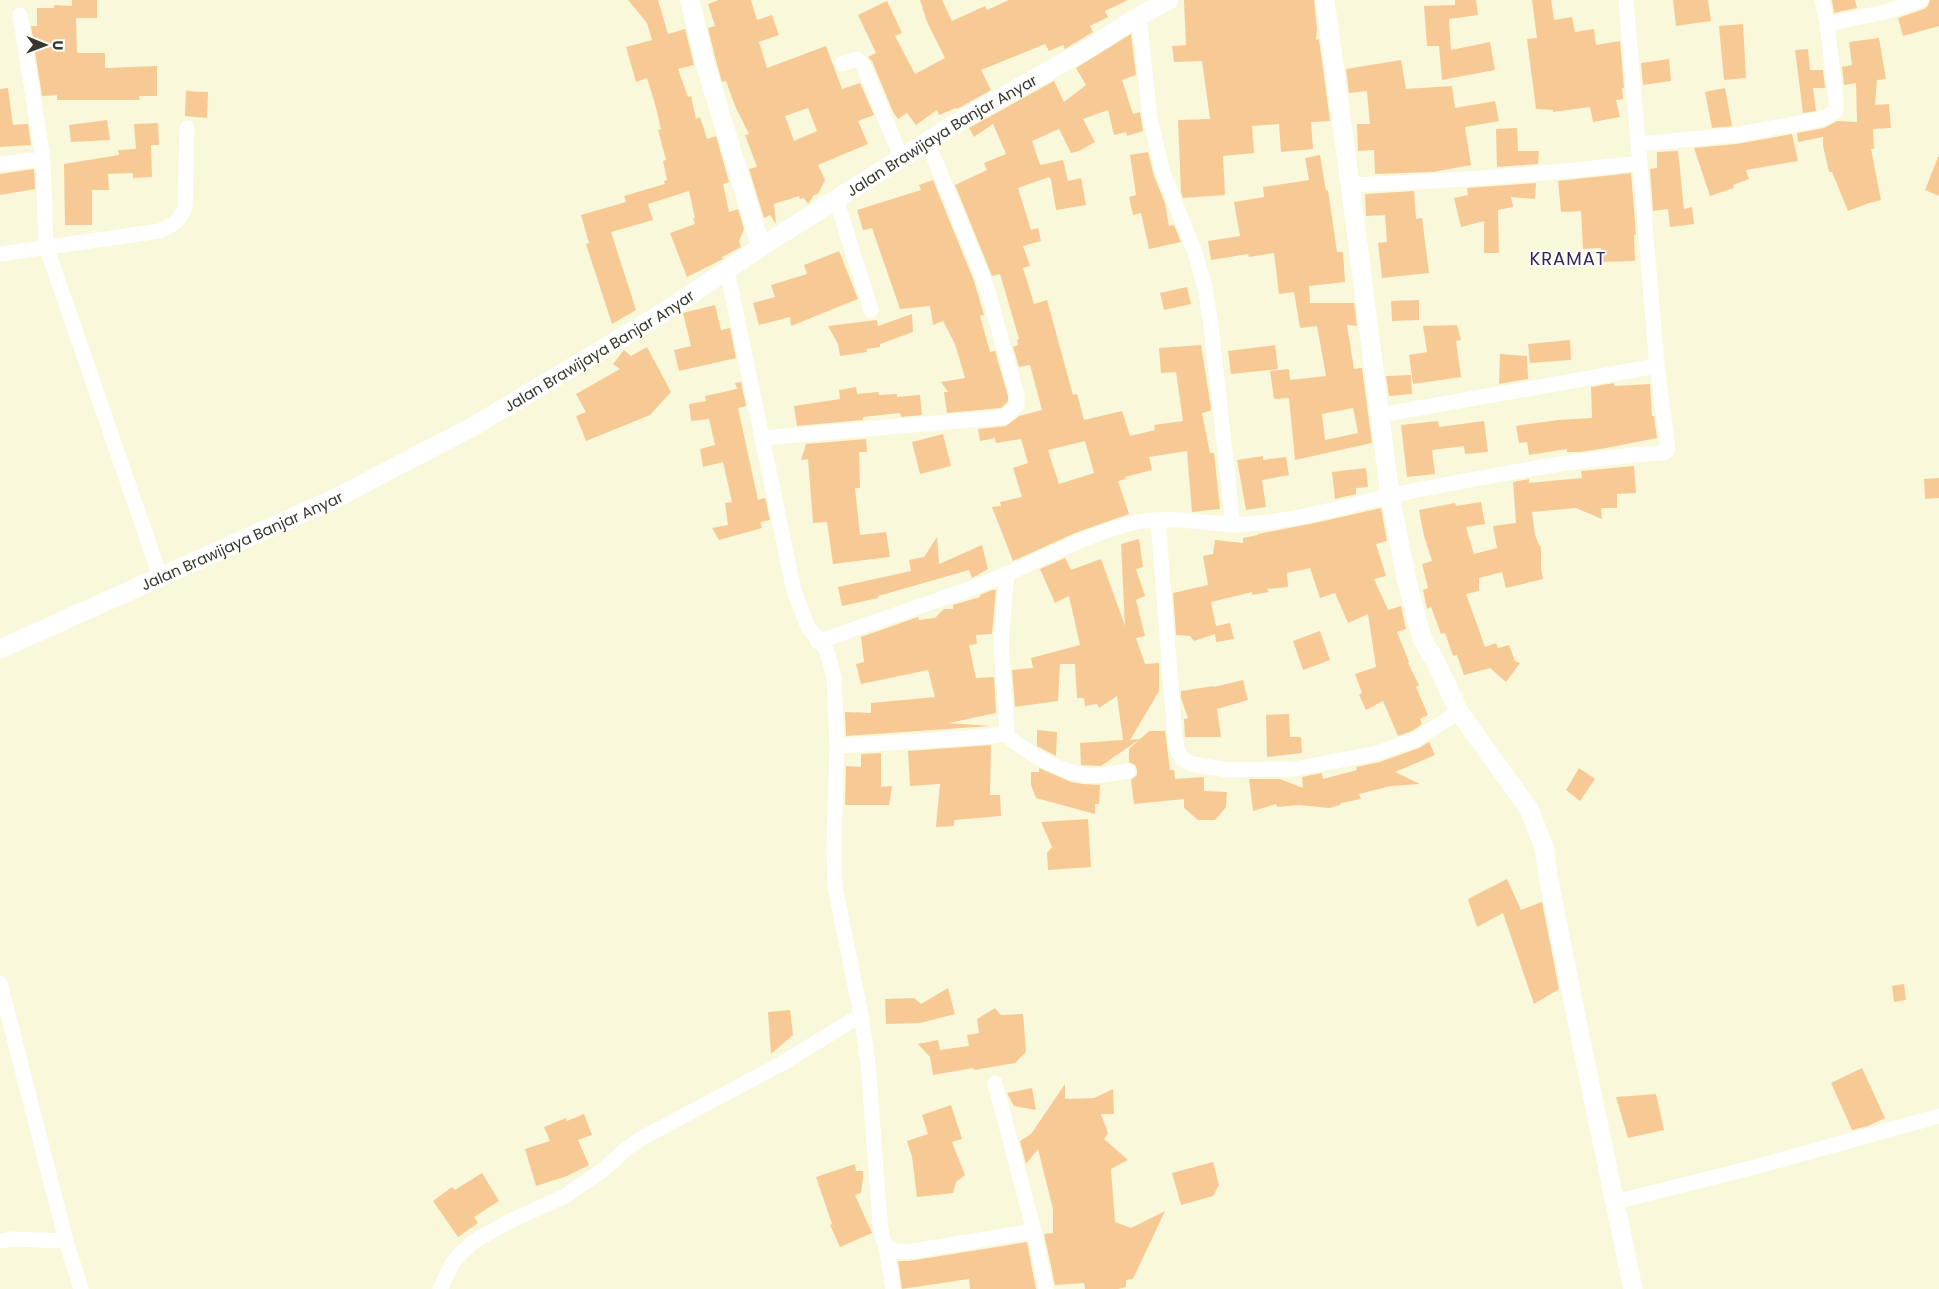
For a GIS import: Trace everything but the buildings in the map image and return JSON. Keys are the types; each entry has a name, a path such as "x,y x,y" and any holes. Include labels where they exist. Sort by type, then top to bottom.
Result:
{"street":[{"path":"690,0 704,60 761,247"},
{"name":"Jalan Brawijaya Banjar Anyar","path":"0,649 119,597 160,576 276,526 403,464 474,426 663,313 761,247 927,141 1169,0"},
{"path":"1325,0 1390,496 1406,582 1422,639 1436,662 1459,712 1529,809 1544,847 1548,876 1632,1289"},
{"path":"818,642 915,606 980,585 1107,531 1139,522 1158,520 1233,525 1278,522 1506,472 1571,462 1667,452 1657,366 1626,0"},
{"path":"1638,144 1735,135 1822,119 1836,111 1827,24 1822,0"},
{"path":"1827,24 1885,12 1921,0"},
{"path":"20,15 43,159 46,246 160,576"},
{"path":"1139,16 1150,118 1161,164 1194,250 1205,288 1211,326 1233,525"},
{"path":"842,64 857,59 863,65 901,157"},
{"path":"0,254 160,231 172,226 180,219 185,208 187,128"},
{"path":"763,438 1005,417 1017,405 1017,395 986,286 927,141"},
{"path":"0,164 43,159"},
{"path":"1350,185 1434,182 1495,176 1560,173 1639,163"},
{"path":"836,199 871,310"},
{"path":"727,270 794,591 808,627 818,642 826,649 834,677 837,746 834,844 835,887 861,1015 868,1063 880,1222 893,1289"},
{"path":"1380,415 1657,366"},
{"path":"1158,520 1175,738 1178,752 1184,760 1199,766 1228,770 1295,769 1377,753 1416,739 1459,712"},
{"path":"1004,734 1007,729 1001,643 1007,573"},
{"path":"837,746 1004,734 1037,757 1067,770 1086,775 1128,771"},
{"path":"0,983 66,1241 81,1289"},
{"path":"440,1289 452,1264 460,1253 473,1242 510,1221 565,1196 603,1170 640,1139 780,1064 861,1015"},
{"path":"995,1083 1034,1231 1046,1289"},
{"path":"1615,1202 1755,1167 1939,1116"},
{"path":"886,1247 896,1251 907,1252 1034,1231"},
{"path":"0,1241 12,1239 66,1241"}],"district":[{"name":"KRAMAT","path":"1568,258"}]}
